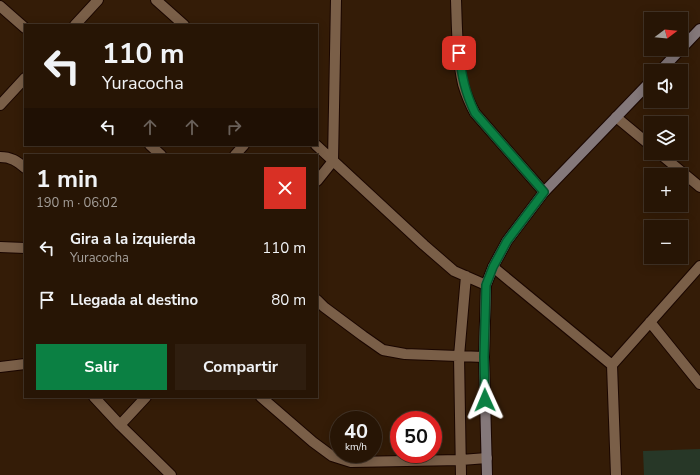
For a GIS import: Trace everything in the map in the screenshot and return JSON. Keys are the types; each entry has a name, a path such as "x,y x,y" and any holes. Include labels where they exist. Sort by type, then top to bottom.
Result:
{"main road":[{"path":"667,64 700,30"},
{"path":"487,475 484,357 486,285 493,267 507,241 544,192 644,87"}],"street":[{"path":"76,24 98,0"},
{"path":"156,0 183,24"},
{"path":"318,180 333,161 336,0"},
{"path":"456,0 460,63 463,84 468,99 475,113 544,192"},
{"path":"0,6 24,27"},
{"path":"0,105 24,79"},
{"path":"616,117 644,140"},
{"path":"151,146 160,154"},
{"path":"236,154 243,146"},
{"path":"317,146 454,271 486,285"},
{"path":"0,157 9,157 24,167"},
{"path":"667,160 700,187"},
{"path":"0,247 24,248"},
{"path":"616,475 612,365 700,266"},
{"path":"493,267 612,365"},
{"path":"461,475 459,356 466,276"},
{"path":"318,301 383,350 405,354 484,357"},
{"path":"650,322 700,384"},
{"path":"0,367 24,364"},
{"path":"95,398 171,475"},
{"path":"120,425 145,398"},
{"path":"262,398 313,442 332,456 351,462 461,460 487,458"}],"green space":[{"path":"700,449 700,475 644,475 643,451"}],"route":[{"path":"459,53 463,84 475,113 544,192 507,241 493,267 486,285 484,357 485,400"}]}
